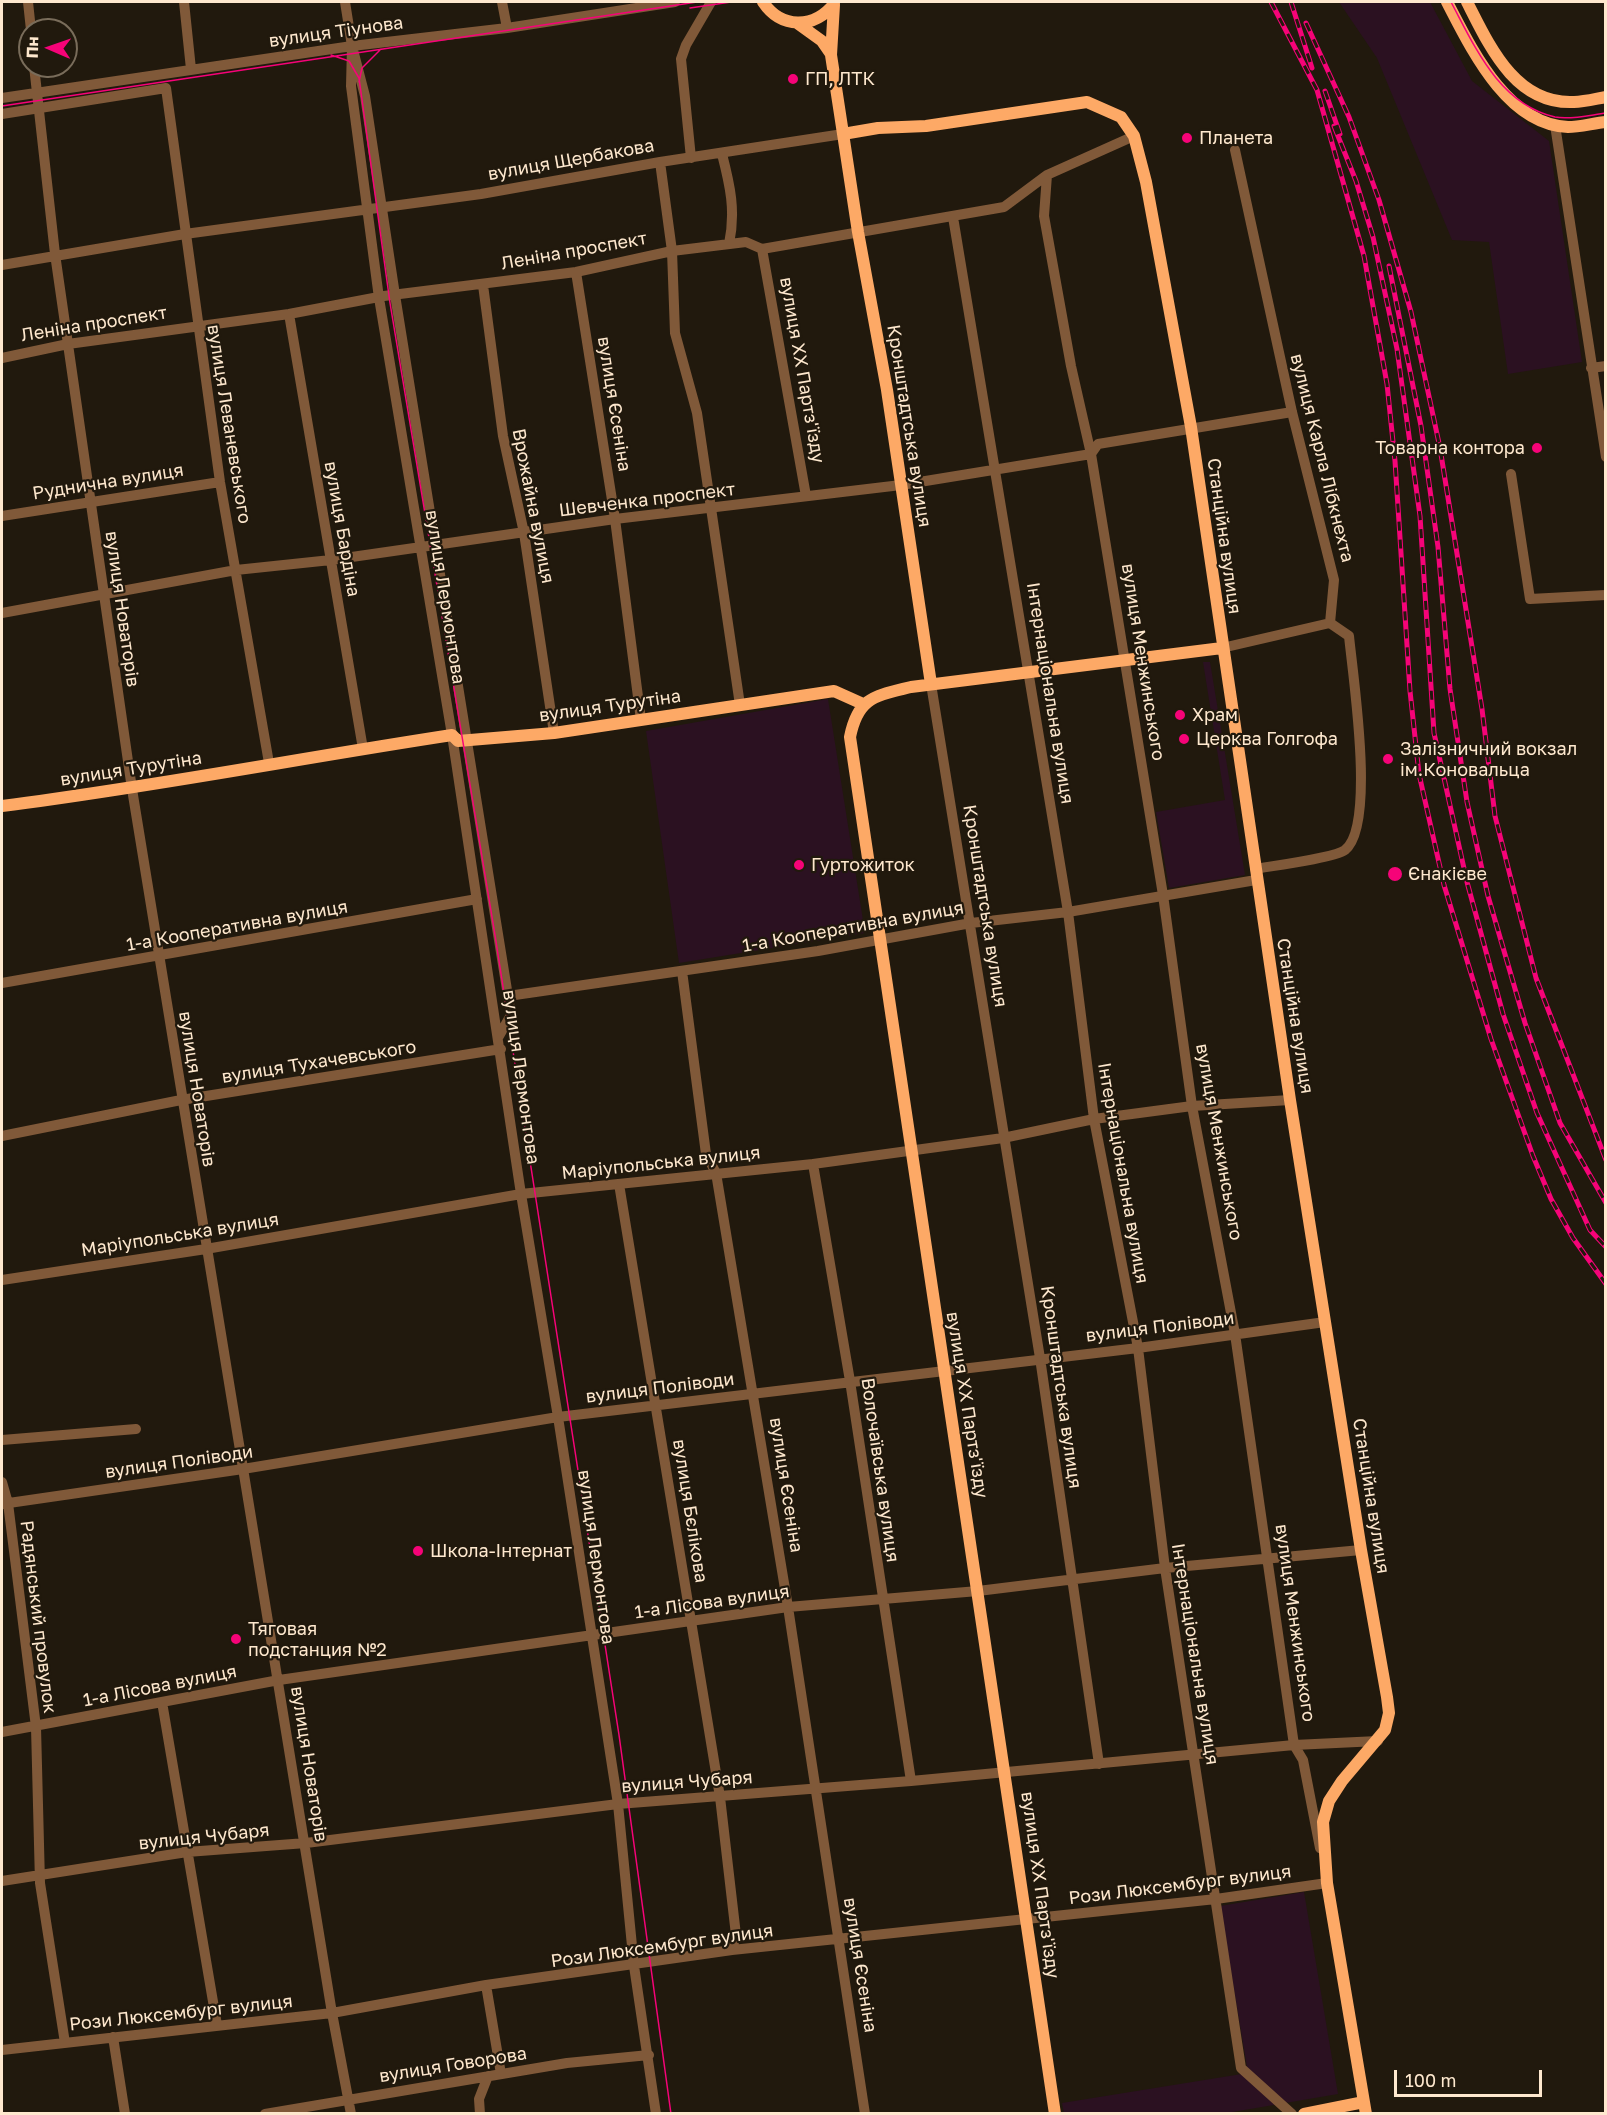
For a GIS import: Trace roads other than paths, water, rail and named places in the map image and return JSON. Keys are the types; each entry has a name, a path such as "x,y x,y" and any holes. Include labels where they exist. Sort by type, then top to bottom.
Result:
{"street":[{"path":"28,2 30,18"},
{"path":"184,2 191,69"},
{"name":"вулиця Лермонтова","path":"345,2 352,46 365,96 508,996"},
{"path":"502,2 507,28"},
{"name":"вулиця Тіунова","path":"2,98 352,46 507,28 670,2"},
{"path":"691,158 681,59 686,45 711,2"},
{"path":"763,2 776,16 797,23 822,41 831,55"},
{"path":"1447,2 1474,54 1497,87 1530,113 1555,125 1570,127 1605,122"},
{"path":"1467,2 1507,73 1538,96 1572,103 1605,97"},
{"path":"797,23 819,19 835,3"},
{"name":"Кронштадтська вулиця","path":"835,3 831,55 858,232 887,390 931,684 1040,1358 1099,1764"},
{"name":"вулиця Лермонтова","path":"352,46 351,86 366,211 452,735 521,1194 618,1804 634,1966 657,2114"},
{"name":"вулиця Новаторів","path":"35,78 55,254 132,789 181,1100 306,1843 332,2013 351,2114"},
{"name":"вулиця Леваневського","path":"39,108 166,88 184,234 220,482 269,763"},
{"name":"вулиця Щербакова","path":"2,265 55,254 184,234 366,211 572,179 660,162 878,128 926,126 1088,102 1121,117 1134,136"},
{"path":"2,114 39,108"},
{"path":"1555,125 1605,457"},
{"name":"Леніна проспект","path":"2,358 68,344 289,314 395,295 576,272 672,251 746,242 762,249 1004,207 1047,175 1134,136"},
{"name":"Станційна вулиця","path":"1134,136 1146,182 1191,427 1290,1100 1389,1713 1385,1730 1378,1741 1341,1781 1329,1800 1323,1822 1327,1883"},
{"name":"вулиця Карла Лібкнехта","path":"1235,150 1292,412 1334,579 1329,610 1330,623"},
{"path":"722,153 732,191 734,220 729,244"},
{"path":"660,162 672,251 675,333 697,413 740,705"},
{"name":"вулиця Менжинського","path":"1047,175 1044,216 1071,366 1090,454 1163,895 1192,1106 1235,1334 1294,1745 1303,1760 1327,1883 1365,2108"},
{"name":"Інтернаціональна вулиця","path":"953,217 1030,671 1068,912 1094,1119 1138,1348 1165,1568 1241,2068 1293,2114"},
{"name":"вулиця XX Партз'їзду","path":"762,249 806,496"},
{"name":"вулиця Єсеніна","path":"576,272 615,519 641,720"},
{"name":"Врожайна вулиця","path":"483,285 503,436 524,533 554,733"},
{"name":"вулиця Бардіна","path":"289,314 363,748"},
{"path":"1591,368 1605,366"},
{"name":"Шевченка проспект","path":"2,613 236,570 331,560 615,519 901,484 1090,454 1098,444 1292,412"},
{"path":"1511,474 1530,599 1605,595"},
{"name":"Руднична вулиця","path":"2,516 220,482"},
{"path":"863,704 877,696 931,684 1222,648 1330,623 1349,636 1361,777 1360,815 1355,839 1343,852 1256,874"},
{"name":"вулиця Турутіна","path":"2,806 132,789 269,763 452,735 458,741 554,733 834,691 863,704"},
{"name":"вулиця XX Партз'їзду","path":"863,704 854,717 850,737 878,939 1055,2114"},
{"name":"1-а Кооперативна вулиця","path":"508,996 818,951 971,923 1068,912 1163,895 1256,874"},
{"name":"1-а Кооперативна вулиця","path":"2,983 477,899"},
{"name":"вулиця Єсеніна","path":"682,971 706,1154 716,1173 754,1392 817,1788 865,2114"},
{"path":"499,1036 511,1015 508,996"},
{"name":"вулиця Тухачевського","path":"2,1136 181,1100 501,1049"},
{"name":"Маріупольська вулиця","path":"2,1280 207,1249 521,1194 813,1164 1003,1137 1094,1119 1192,1106 1290,1100"},
{"name":"Волочаївська вулиця","path":"813,1164 850,1381 911,1781"},
{"name":"вулиця Бєлікова","path":"619,1184 720,1797 736,1935 732,1950"},
{"name":"вулиця Поліводи","path":"4,1503 243,1469 558,1417 1138,1348 1325,1322"},
{"path":"2,1440 136,1429"},
{"name":"Радянський провулок","path":"2,1482 36,1727 40,1883 65,2043"},
{"name":"1-а Лісова вулиця","path":"2,1732 279,1680 789,1607 978,1592 1165,1568 1361,1550"},
{"path":"162,1702 217,2025"},
{"name":"вулиця Чубаря","path":"2,1881 187,1852 306,1843 618,1804 911,1781 1294,1745 1378,1741"},
{"name":"Рози Люксембург вулиця","path":"2,2050 332,2013 486,1985 634,1966 732,1950 839,1941 1216,1899 1327,1883"},
{"path":"486,1985 501,2073"},
{"path":"113,2037 125,2114"},
{"name":"вулиця Говорова","path":"265,2114 567,2062 649,2055"},
{"path":"480,2114 479,2099 488,2076"},
{"path":"1304,2114 1365,2108"}],"tram line":[{"path":"2,106 697,2"},
{"path":"690,8 731,2"},
{"path":"1451,2 1491,72 1519,100 1535,110 1561,118 1606,113"},
{"path":"359,82 362,68 381,49"},
{"path":"331,55 349,61 359,78 390,303 495,935 619,1735 671,2114"}],"railway":[{"path":"1271,2 1317,90 1364,256 1387,384 1395,461 1410,691 1419,774 1444,885 1491,1039 1533,1156 1551,1199 1573,1238 1606,1284"},
{"path":"1291,2 1312,68"},
{"path":"1306,23 1349,117 1379,200 1411,312 1440,448 1482,709 1495,816 1536,978 1606,1160"},
{"path":"1325,91 1340,134"},
{"path":"1334,126 1356,181 1373,237 1397,349 1420,516 1434,733 1467,882 1503,1014 1537,1113 1590,1230 1606,1247"},
{"path":"1389,266 1421,426 1438,547 1450,689 1467,802 1488,896 1525,1023 1560,1123 1606,1203"}],"place":[{"name":"ГП, ЛТК","path":"793,79"},
{"name":"Планета","path":"1187,138"},
{"name":"Товарна контора","path":"1537,448"},
{"name":"Храм","path":"1180,715"},
{"name":"Церква Голгофа","path":"1184,739"},
{"name":"Залізничний вокзал ім.Коновальца","path":"1388,759"},
{"name":"Гуртожиток","path":"799,865"},
{"name":"Єнакієве","path":"1395,874"},
{"name":"Школа-Інтернат","path":"418,1551"},
{"name":"Тяговая подстанция №2","path":"236,1639"}]}
